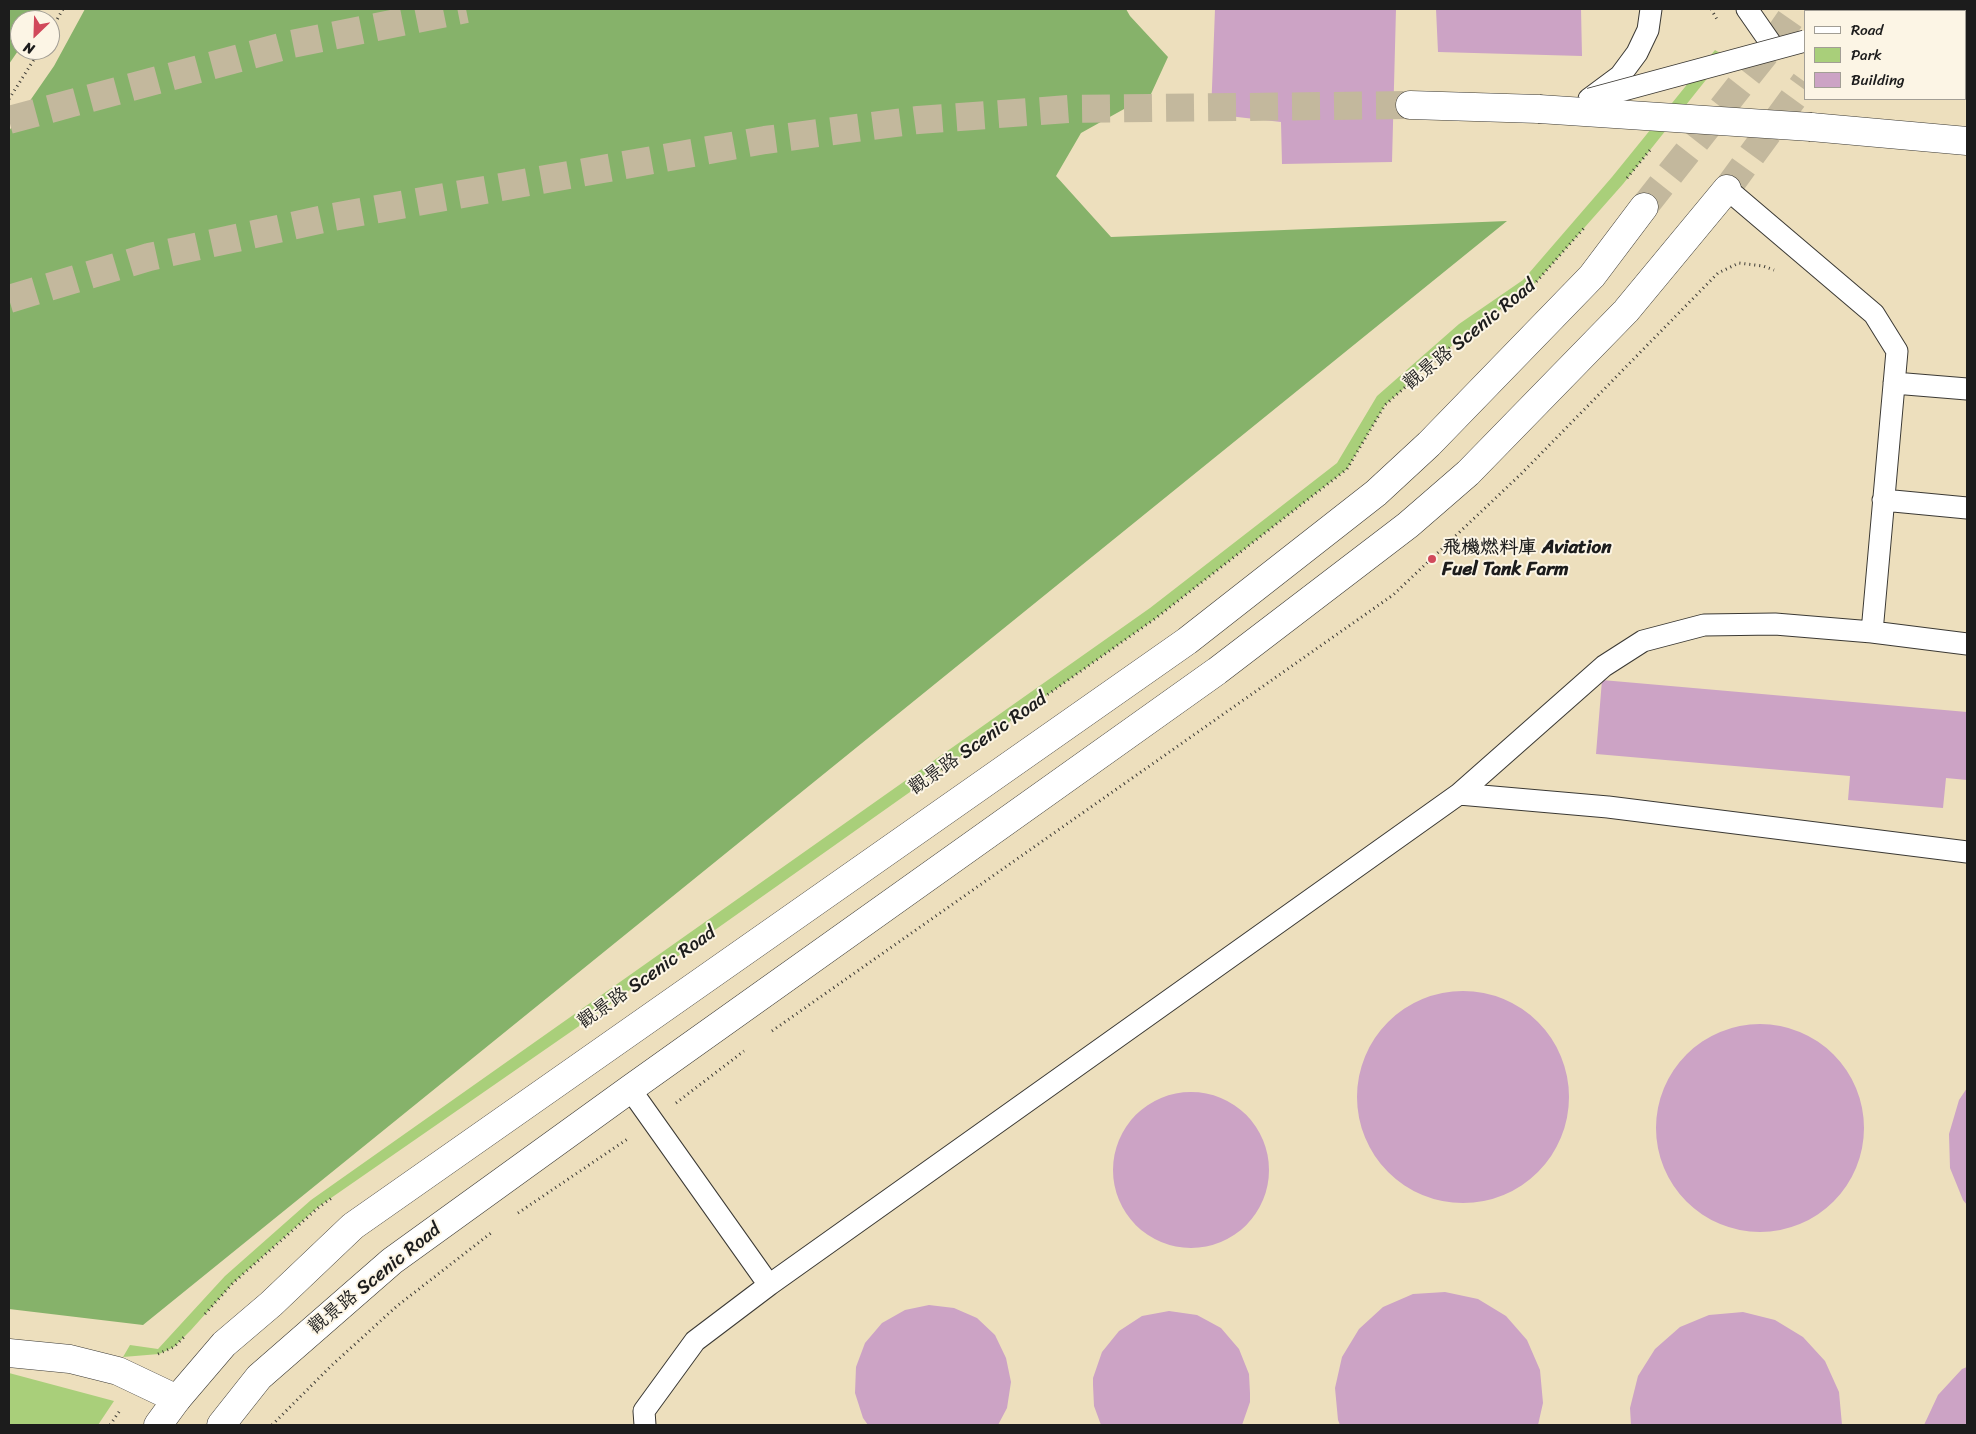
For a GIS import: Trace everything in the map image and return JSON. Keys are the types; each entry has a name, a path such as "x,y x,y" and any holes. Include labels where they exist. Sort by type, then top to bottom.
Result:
{"main road":[{"path":"1410,105 1540,109 1811,127 1967,141"},
{"name":"觀景路 Scenic Road","path":"221,1425 259,1377 392,1261 1217,671 1408,525 1468,474 1626,311 1727,188"},
{"name":"觀景路 Scenic Road","path":"158,1425 177,1398 224,1344 271,1304 353,1226 1187,641 1376,493 1436,437 1592,276 1644,207"},
{"path":"9,1353 70,1359 118,1371 177,1398"}],"lane":[{"path":"1590,99 1620,76 1637,53 1648,30 1651,9"},
{"path":"1747,9 1772,45"},
{"path":"1540,109 1590,99 1804,41"},
{"path":"1727,188 1874,314 1897,351 1872,632"},
{"path":"1894,383 1967,389"},
{"path":"1883,500 1967,508"},
{"path":"645,1425 644,1411 695,1342 769,1285 1459,794 1604,666 1643,641 1704,625 1775,624 1872,632 1967,644"},
{"path":"1459,794 1608,807 1967,852"},
{"path":"630,1089 769,1285"}],"path":[{"path":"9,99 34,60"},
{"path":"1622,184 1652,146"},
{"name":"觀景路 Scenic Road","path":"914,790 1156,618 1347,470 1385,404 1464,335 1530,289 1586,225"},
{"path":"203,1317 233,1283 334,1196"},
{"path":"159,1354 174,1346 185,1336"},
{"path":"110,1425 124,1405"}],"green space":[{"path":"9,9 41,9 10,10 10,60 12,60 9,64"},
{"path":"85,9 1126,9 1130,16 1168,57 1151,94 1081,133 1056,176 1111,237 1507,221 143,1325 9,1309 9,131 57,60 60,60 60,55"},
{"path":"1715,50 1725,56 1623,184 1530,289 1464,335 1385,405 1347,469 1156,618 582,1024 318,1207 233,1283 174,1347 159,1354 123,1357 130,1345 158,1349 225,1276 311,1200 1150,608 1337,463 1377,396 1459,324 1523,280 1612,177"},
{"path":"9,1373 114,1401 98,1425 9,1425"}],"building":[{"path":"1215,9 1396,9 1392,162 1282,164 1281,122 1211,114"},
{"path":"1436,9 1581,9 1582,56 1438,52"},
{"path":"1602,680 1967,712 1967,780 1946,778 1943,808 1848,800 1850,776 1596,754"},
{"path":"1463,991 1494,996 1522,1009 1538,1022 1551,1038 1564,1066 1569,1097 1564,1128 1551,1156 1538,1172 1522,1185 1494,1198 1463,1203 1432,1198 1404,1185 1388,1172 1375,1156 1362,1128 1357,1097 1362,1066 1375,1038 1388,1022 1404,1009 1432,996"},
{"path":"1750,1024 1770,1024 1790,1028 1809,1036 1834,1054 1847,1070 1856,1088 1864,1118 1860,1158 1856,1168 1847,1186 1834,1202 1818,1215 1790,1228 1770,1232 1750,1232 1730,1228 1711,1220 1694,1209 1679,1194 1668,1177 1660,1158 1656,1138 1656,1118 1660,1098 1668,1079 1679,1062 1694,1047 1711,1036 1730,1028"},
{"path":"1967,1088 1967,1205 1963,1200 1950,1168 1949,1134 1959,1100"},
{"path":"1183,1092 1199,1092 1214,1095 1228,1101 1241,1109 1252,1120 1266,1147 1269,1170 1268,1185 1260,1207 1252,1220 1241,1231 1214,1245 1199,1248 1183,1248 1168,1245 1154,1239 1141,1231 1130,1220 1116,1193 1113,1178 1113,1162 1116,1147 1122,1133 1130,1120 1141,1109 1168,1095"},
{"path":"1445,1292 1478,1299 1506,1316 1527,1340 1540,1370 1543,1403 1538,1425 1340,1425 1335,1388 1342,1357 1359,1329 1383,1307 1413,1294"},
{"path":"929,1305 954,1308 977,1318 995,1335 1006,1358 1011,1382 1007,1408 998,1425 868,1425 863,1418 855,1393 856,1367 865,1343 882,1323 905,1310"},
{"path":"1169,1311 1197,1315 1221,1328 1239,1349 1249,1374 1250,1393 1250,1402 1242,1425 1101,1425 1094,1406 1093,1378 1102,1352 1119,1331 1142,1316"},
{"path":"1743,1312 1775,1320 1803,1337 1825,1361 1839,1392 1842,1425 1631,1425 1630,1408 1638,1376 1655,1349 1680,1327 1709,1315"},
{"path":"1967,1367 1967,1425 1924,1425 1938,1395 1962,1369"}],"tunnel":[{"path":"9,120 292,44 466,9"},
{"path":"1644,207 1772,45 1797,9"},
{"path":"1727,189 1804,83"},
{"path":"9,299 149,257 333,217 765,140 918,120 1069,109 1410,105"}],"place":[{"name":"飛機燃料庫 Aviation Fuel Tank Farm","path":"1432,559"}]}
